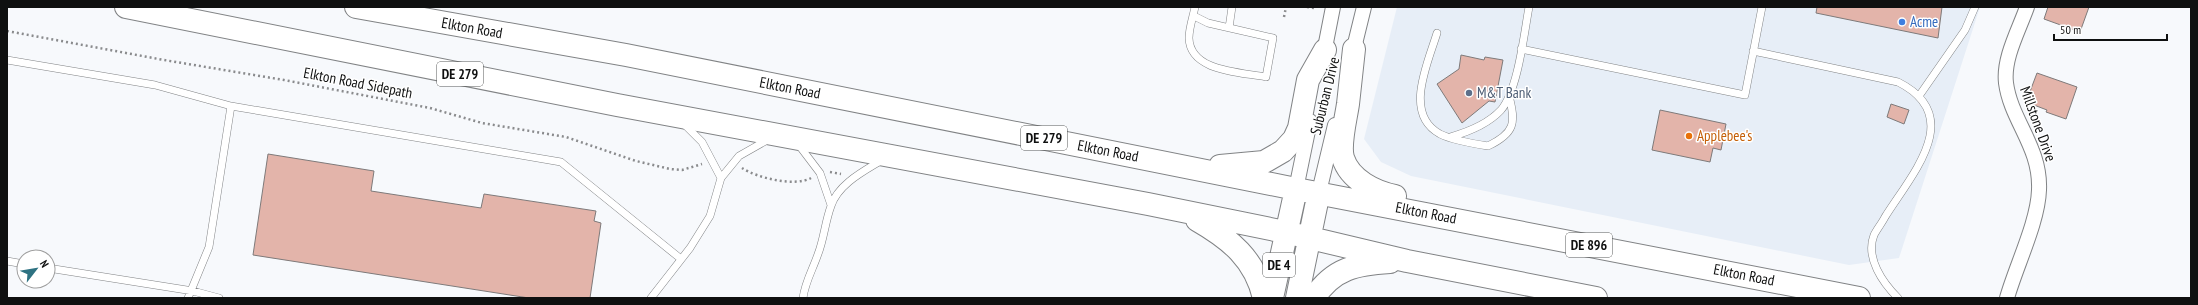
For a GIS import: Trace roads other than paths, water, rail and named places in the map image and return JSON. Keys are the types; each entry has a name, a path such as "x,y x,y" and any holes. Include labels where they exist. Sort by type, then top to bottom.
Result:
{"main road":[{"name":"DE 279","path":"126,7 617,105 1182,211 1309,237"},
{"name":"Elkton Road","path":"356,7 626,55 1296,189 1319,192 1859,298"},
{"path":"1354,48 1343,158 1355,177 1382,194 1496,215 1522,232"},
{"path":"1198,169 1264,162 1283,152 1294,139 1299,128 1308,80 1325,50"},
{"name":"DE 4","path":"1272,298 1285,232 1296,189"},
{"name":"DE 4","path":"1297,298 1319,192"},
{"path":"1182,211 1225,237 1238,248 1255,271 1264,298"},
{"path":"1309,237 1407,261 1596,298"},
{"path":"1314,298 1327,281 1350,268 1407,261"}],"street":[{"name":"Suburban Drive","path":"1296,189 1333,7"},
{"name":"Suburban Drive","path":"1319,192 1364,7"},
{"name":"Millstone Drive","path":"2007,298 2035,214 2039,190 2035,156 2010,102 2006,82 2010,55 2027,7"}],"lane":[{"path":"1194,16 1208,23 1273,38 1266,77 1222,69 1201,61 1192,52 1189,38 1195,7"},
{"path":"1229,28 1232,7"},
{"path":"1450,136 1467,132 1483,124 1500,110 1509,96 1521,49 1529,7"},
{"path":"1521,49 1745,95 1762,7"},
{"path":"1919,96 1965,30 1975,7"},
{"path":"1437,33 1420,98 1425,118 1433,129 1442,135 1488,146 1500,140 1510,129 1514,117 1509,96"},
{"path":"1753,51 1898,82 1909,87 1919,96 1931,115 1932,132 1926,152 1874,236 1872,254 1876,270 1887,287 1898,298"},
{"path":"7,60 155,85 231,106 561,162 681,259"},
{"path":"188,298 209,247 231,106"},
{"path":"675,115 702,142 721,178"},
{"path":"651,298 681,259 710,216 721,178 738,156 785,137 820,173 831,205"},
{"path":"803,298 805,286 818,254 831,205 851,180 888,156"},
{"path":"56,269 192,291 219,298"}],"place":[{"name":"Acme","path":"1902,22"},
{"name":"M&T Bank","path":"1469,93"},
{"name":"Applebee's","path":"1689,136"}]}
